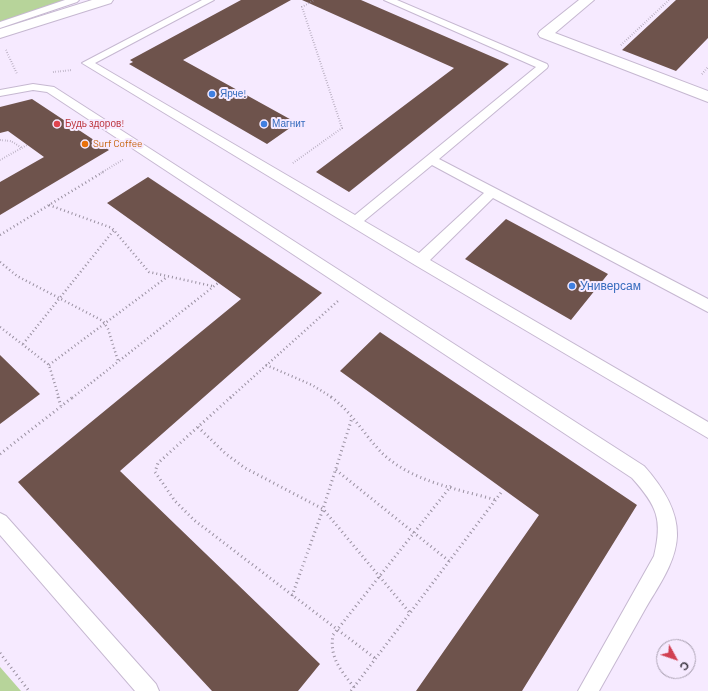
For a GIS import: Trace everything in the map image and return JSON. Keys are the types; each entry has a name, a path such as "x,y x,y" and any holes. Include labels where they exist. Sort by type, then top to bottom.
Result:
{"street":[{"path":"0,34 106,0"},
{"path":"587,0 545,34 708,97"}],"lane":[{"path":"0,25 74,0"},
{"path":"209,0 87,63 708,431"},
{"path":"355,222 543,66 389,0"},
{"path":"0,94 33,87 50,89 638,472 658,497 665,515 668,535 663,559 588,691"},
{"path":"430,159 708,306"},
{"path":"420,260 492,192"},
{"path":"0,522 149,691"}],"path":[{"path":"276,175 342,128 302,7 314,0"},
{"path":"607,58 669,0"},
{"path":"49,73 94,67"},
{"path":"0,140 9,140 22,148"},
{"path":"0,160 27,145"},
{"path":"0,235 141,148"},
{"path":"49,205 114,230 147,270 167,277 213,286"},
{"path":"23,344 114,230"},
{"path":"0,262 12,273 105,324 118,362"},
{"path":"49,365 167,277"},
{"path":"0,454 218,283"},
{"path":"354,287 158,463 155,468 156,477 182,509 194,520 376,659"},
{"path":"0,327 49,365 61,406"},
{"path":"266,365 325,393 337,402 388,459 400,467 414,474 496,500"},
{"path":"292,596 323,509 352,417"},
{"path":"198,427 226,454 245,468 323,509 410,613"},
{"path":"336,470 450,561"},
{"path":"354,688 332,656 331,640 336,628 451,486"},
{"path":"352,691 503,490"},
{"path":"0,653 29,691"}],"green space":[{"path":"0,0 65,0 0,22"},
{"path":"0,667 21,691 0,691"}],"building":[{"path":"241,0 291,0 183,60 297,123 267,144 129,64 133,62 130,60"},
{"path":"302,0 361,0 509,64 349,192 316,172 454,68"},
{"path":"676,0 708,0 708,38 676,71 622,50"},
{"path":"32,99 109,150 0,215 0,182 44,157 8,131 0,133 0,107"},
{"path":"148,177 322,293 120,471 320,664 298,691 212,691 18,482 241,299 107,203"},
{"path":"506,219 608,274 571,320 465,259"},
{"path":"380,332 637,505 522,691 416,691 539,515 340,371"},
{"path":"0,355 40,394 0,424"}],"place":[{"name":"Ярче!","path":"212,94"},
{"name":"Будь здоров!","path":"57,124"},
{"name":"Магнит","path":"264,124"},
{"name":"Surf Coffee","path":"85,144"},
{"name":"Универсам","path":"572,286"}]}
